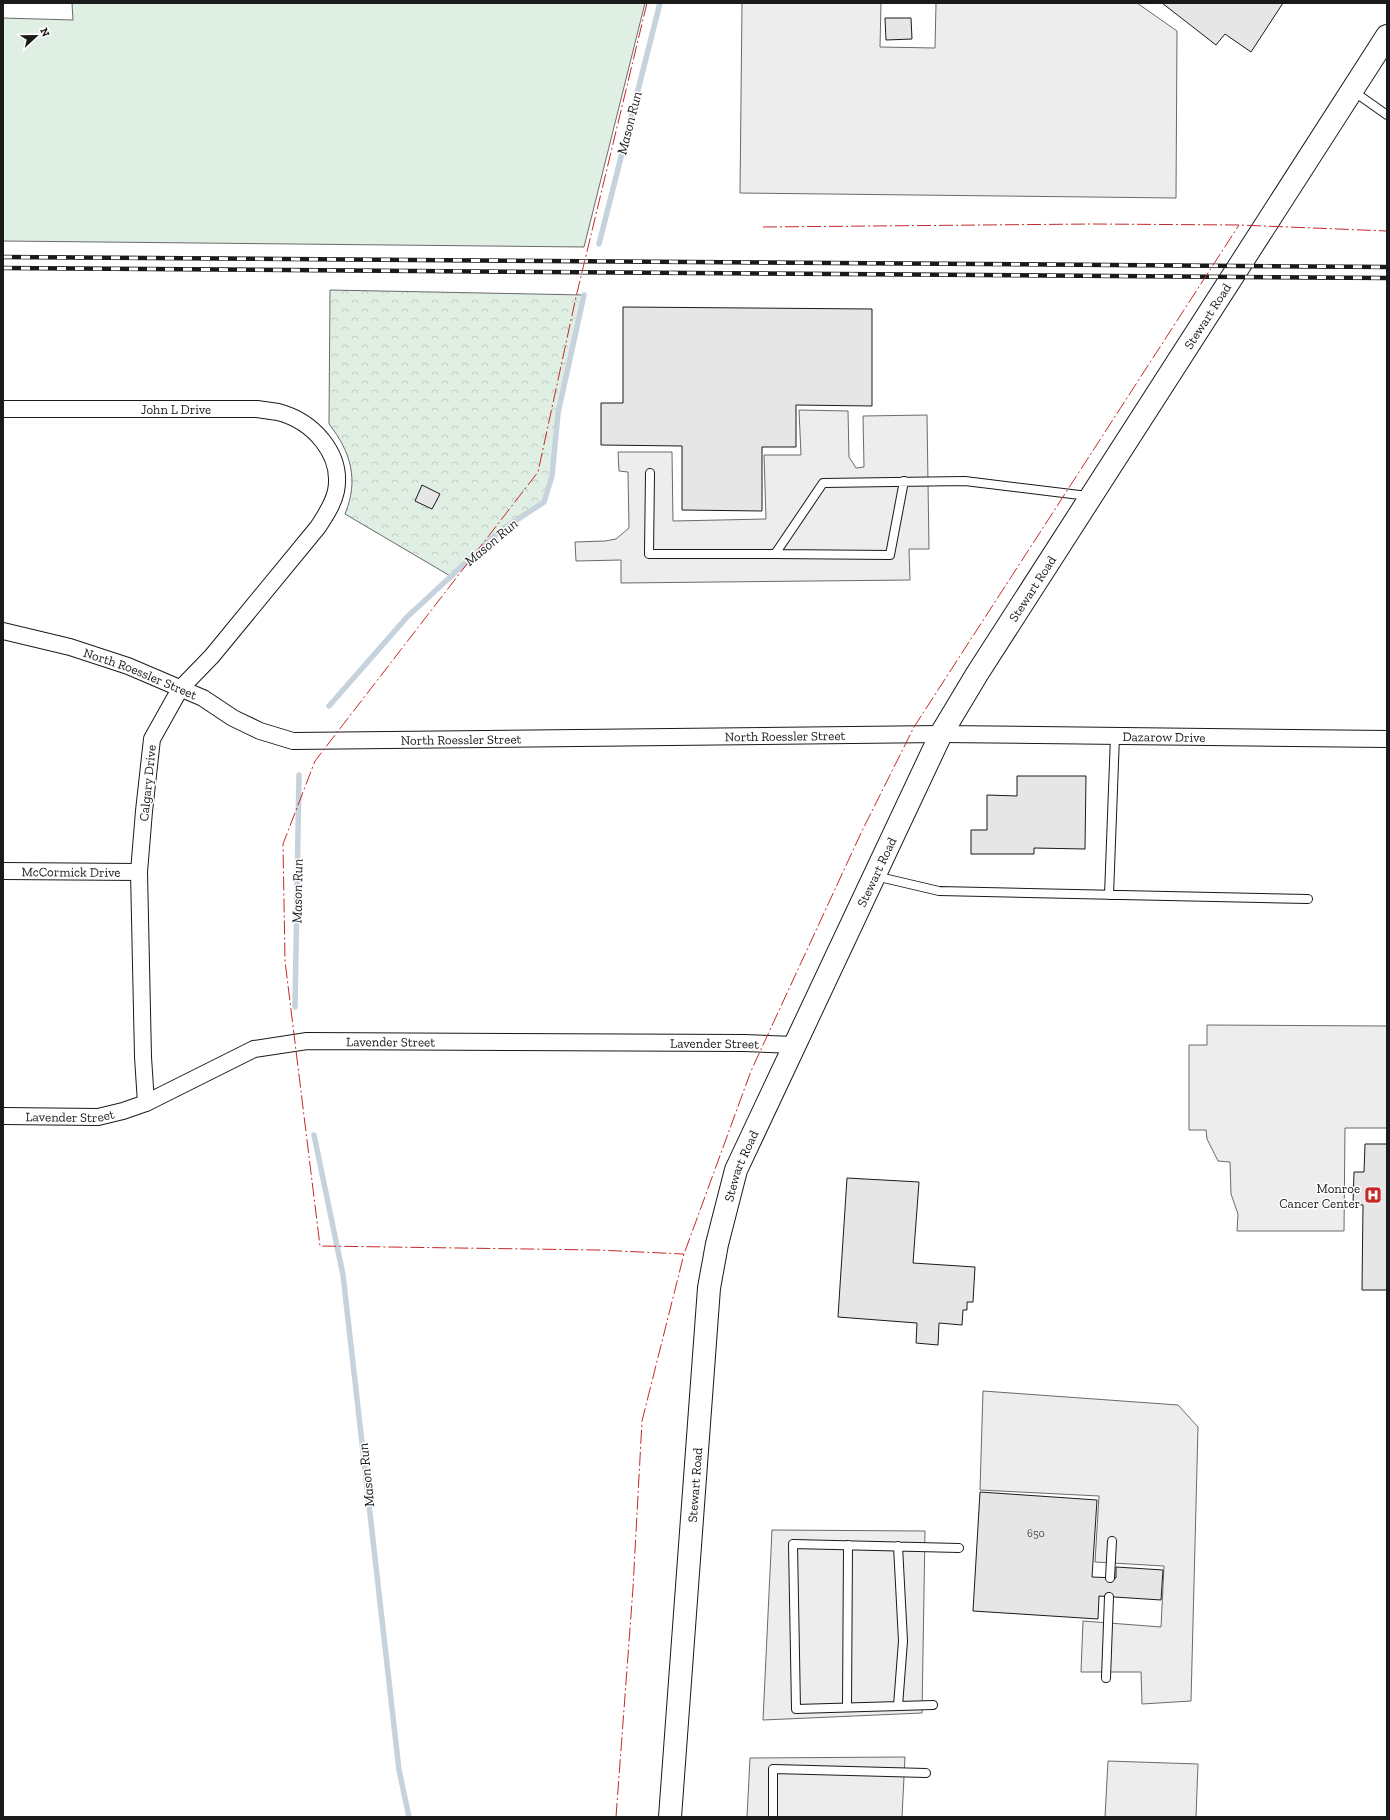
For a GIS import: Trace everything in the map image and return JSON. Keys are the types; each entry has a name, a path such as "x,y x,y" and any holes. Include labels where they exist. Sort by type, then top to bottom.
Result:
{"street":[{"name":"Stewart Road","path":"670,1817 709,1288 717,1244 736,1170 941,734 1091,496 1387,36"},
{"name":"John L Drive","path":"3,409 257,410 279,412 304,424 320,438 333,455"},
{"name":"Calgary Drive","path":"146,1103 142,1057 139,872 152,739 180,689 212,656 318,527 331,507 336,491 337,472 333,455"},
{"name":"North Roessler Street","path":"3,631 70,647 128,666 203,698 233,718 260,730 293,741 941,734"},
{"name":"Dazarow Drive","path":"941,734 1387,739"},
{"name":"McCormick Drive","path":"3,871 139,872"},
{"name":"Lavender Street","path":"3,1116 98,1117 123,1111 146,1103 254,1050 307,1041 744,1043 794,1045"}],"lane":[{"path":"1352,90 1387,115"},
{"path":"650,473 649,554 890,555 904,481"},
{"path":"775,554 823,483 966,480 1091,496"},
{"path":"1109,895 1115,736"},
{"path":"875,875 939,891 1308,899"},
{"path":"1110,1578 1112,1541"},
{"path":"933,1705 796,1709 793,1544 959,1548"},
{"path":"847,1707 848,1545"},
{"path":"898,1546 903,1642 898,1706"},
{"path":"1106,1678 1109,1597"},
{"path":"773,1817 773,1769 926,1773"}],"green space":[{"path":"72,3 645,3 584,247 3,241 3,18 73,20"},
{"path":"330,290 584,295 558,413 552,476 544,502 500,531 452,577 345,514 352,490 352,478 343,445 329,424"}],"shaded area":[{"path":"742,3 881,3 880,47 935,48 936,3 1137,3 1177,31 1176,198 740,193"},
{"path":"799,410 848,411 849,457 856,468 864,467 863,416 927,415 929,549 909,549 910,580 621,583 621,560 576,561 575,542 616,539 629,528 628,472 619,471 618,452 672,452 673,521 766,519 764,455 801,455"},
{"path":"1207,1025 1387,1026 1387,1128 1345,1128 1344,1231 1237,1231 1238,1214 1231,1194 1230,1162 1218,1161 1207,1139 1206,1130 1189,1130 1189,1045 1207,1045"},
{"path":"983,1391 1178,1405 1198,1427 1191,1701 1142,1704 1141,1672 1081,1672 1083,1621 1161,1627 1164,1566 1095,1562 1099,1496 980,1490"},
{"path":"772,1530 925,1531 922,1713 763,1720"},
{"path":"905,1757 902,1817 747,1817 750,1758"},
{"path":"1108,1761 1198,1764 1196,1817 1105,1817"}],"building":[{"path":"1162,3 1283,3 1251,52 1225,34 1216,45"},
{"path":"885,18 911,18 912,39 886,40"},
{"path":"623,307 872,309 872,406 796,405 796,447 762,447 762,511 682,510 682,446 601,445 601,403 623,403"},
{"path":"422,485 440,494 432,509 415,501"},
{"path":"1017,776 1086,776 1085,849 1034,848 1034,854 971,854 971,830 987,830 987,795 1017,796"},
{"path":"1365,1144 1387,1144 1387,1290 1362,1290 1363,1205 1353,1204 1354,1172 1364,1172"},
{"path":"847,1178 919,1182 913,1263 975,1267 973,1302 967,1302 967,1310 963,1310 962,1325 939,1323 938,1345 916,1343 917,1323 838,1317"},
{"path":"980,1492 1097,1500 1092,1577 1116,1578 1116,1567 1163,1570 1161,1600 1099,1596 1098,1619 973,1611"}],"waterway":[{"name":"Mason Run","path":"599,244 660,3"},
{"name":"Mason Run","path":"329,706 407,617 500,531 544,502 552,476 558,413 584,295"},
{"name":"Mason Run","path":"295,1007 299,775"},
{"name":"Mason Run","path":"314,1135 343,1275 399,1770 409,1817"}],"railway":[{"path":"3,257 1387,267"},
{"path":"3,268 1387,278"}],"power":[{"path":"647,3 576,297 538,472 315,761 283,844 285,961 320,1246 597,1250 684,1254"},
{"path":"763,227 1092,224 1239,225 1387,231"},
{"path":"616,1817 633,1588 642,1421 684,1254 751,1071 861,833 914,727 1239,225"}],"place":[{"name":"Monroe Cancer Center","path":"1373,1195"}]}
